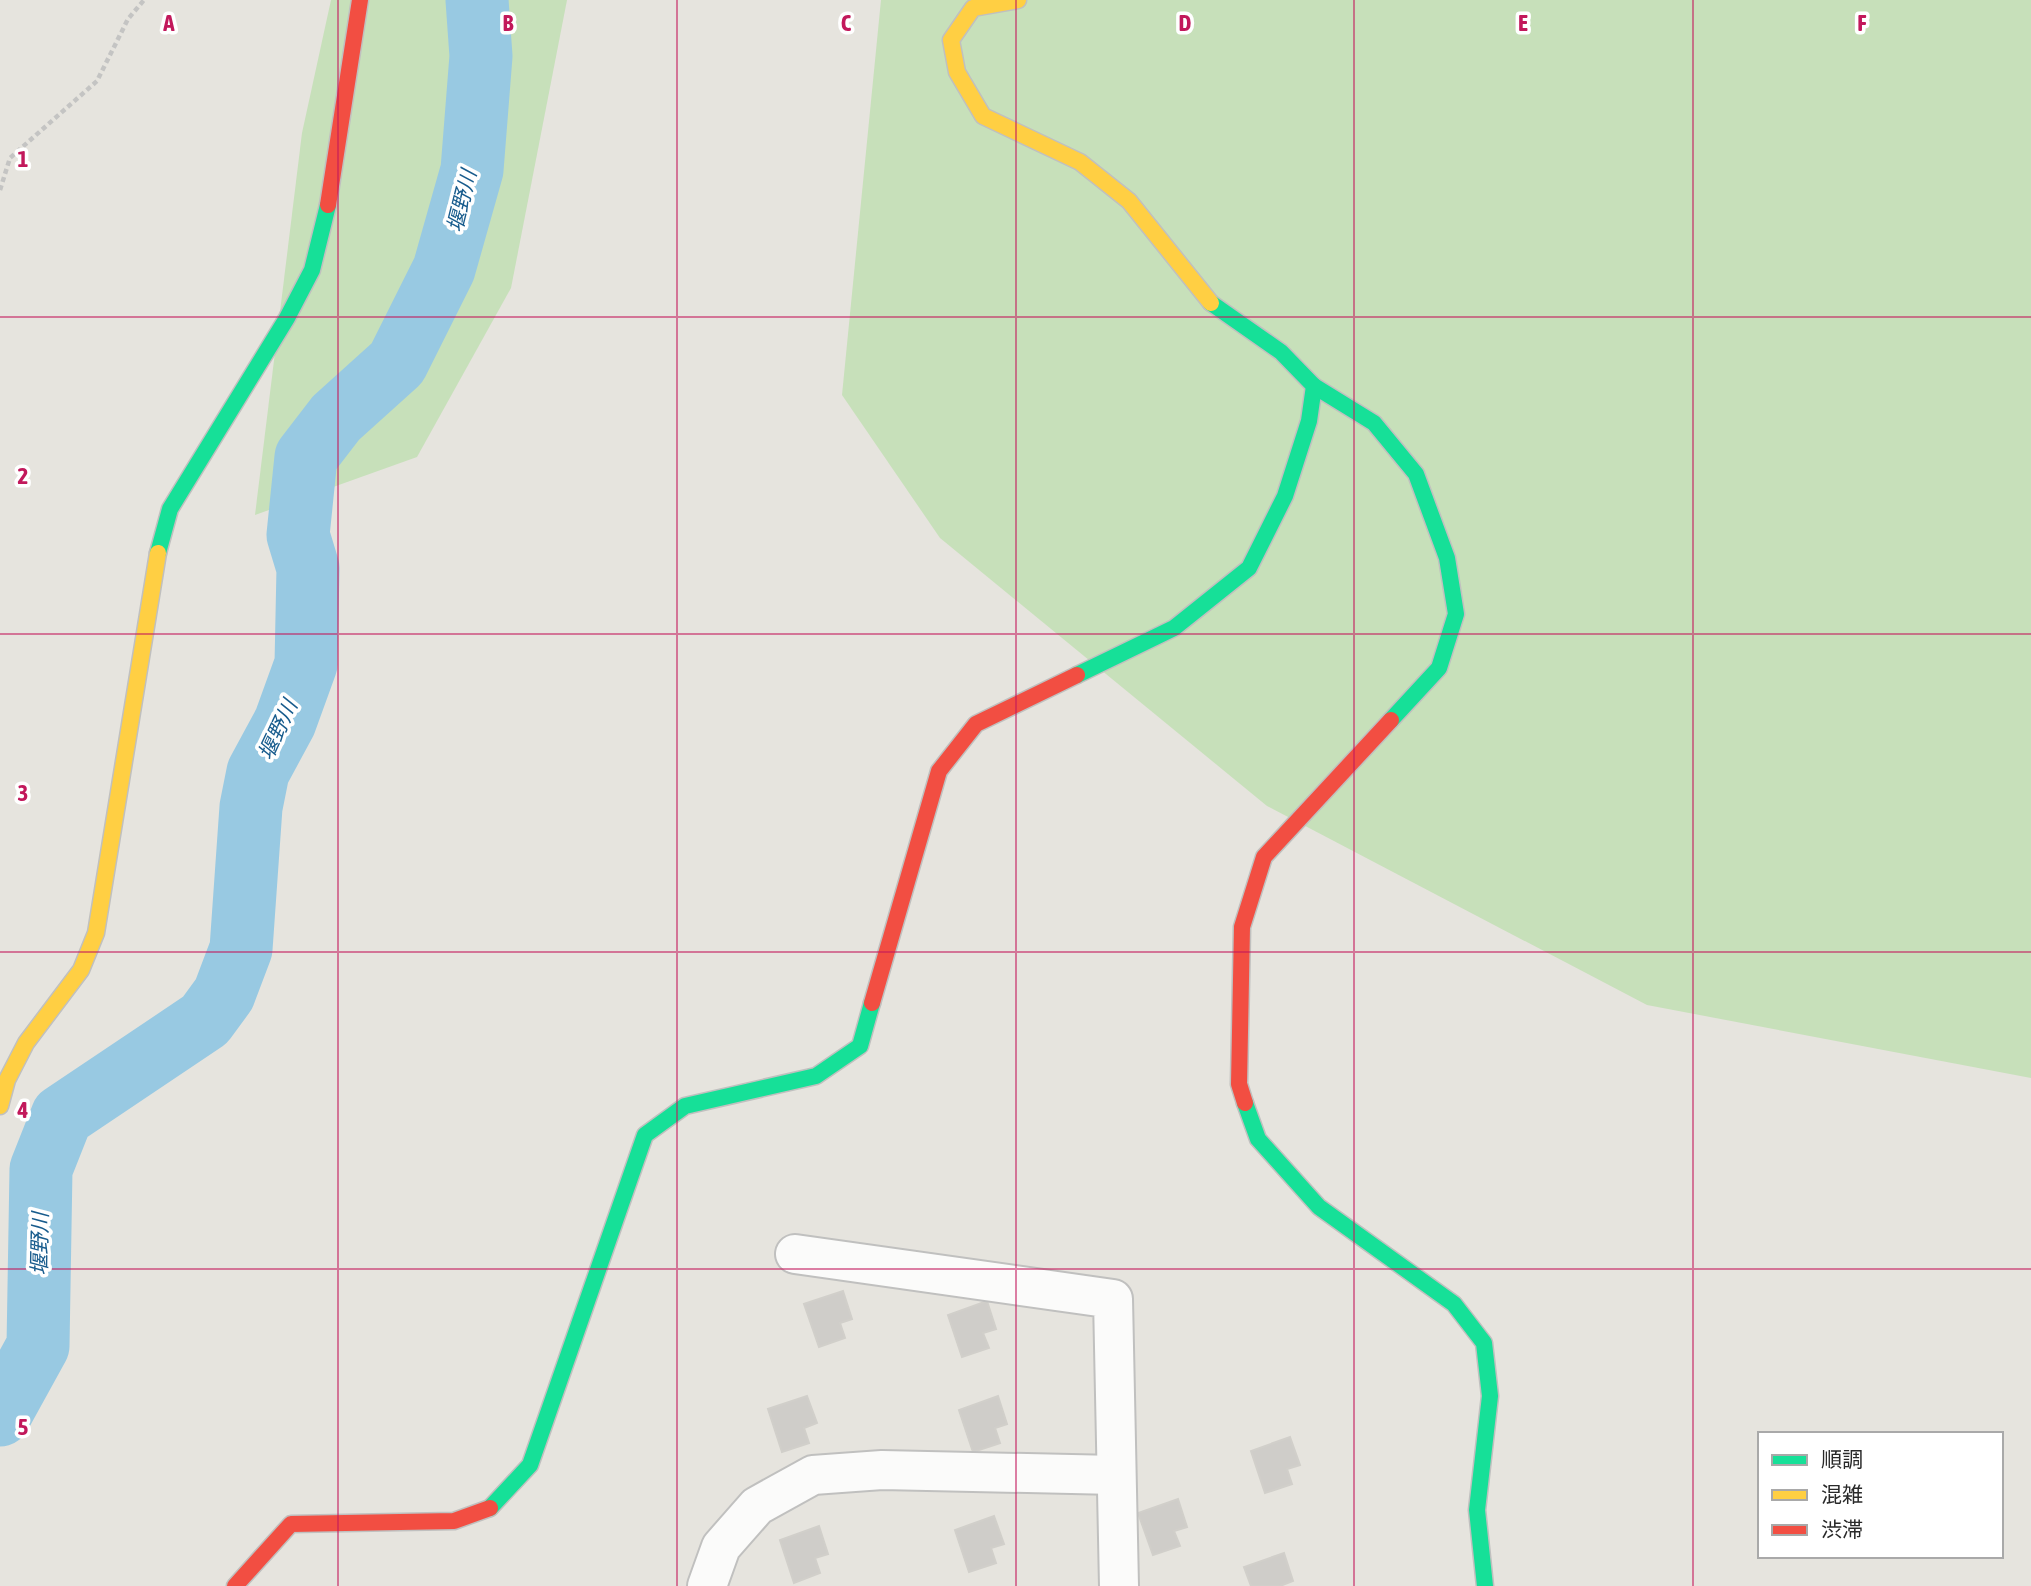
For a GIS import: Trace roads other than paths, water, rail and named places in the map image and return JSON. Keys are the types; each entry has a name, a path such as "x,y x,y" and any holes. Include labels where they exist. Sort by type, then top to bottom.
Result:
{"street":[{"path":"0,1106 7,1080 26,1043 81,970 96,933 152,574 170,509 287,318 312,270 327,212 360,0"},
{"path":"1018,0 973,8 950,40 957,72 983,116 1080,162 1129,201 1211,303 1281,352 1314,386 1374,423 1416,474 1447,558 1456,614 1439,668 1264,857 1242,927 1239,1084 1258,1139 1319,1207 1454,1304 1485,1343 1490,1396 1478,1510 1486,1586"},
{"path":"235,1586 291,1524 454,1521 493,1507 530,1465 645,1135 685,1106 816,1076 860,1046 940,771 976,723 1174,628 1249,568 1284,496 1309,421 1314,386"},
{"path":"795,1254 1113,1299 1119,1586"},
{"path":"706,1586 721,1548 757,1506 813,1475 882,1470 1116,1475"}],"waterway":[{"name":"堰野川","path":"0,1415 38,1346 41,1169 62,1116 205,1020 224,994 241,949 251,807 258,772 285,722 306,664 308,568 298,535 306,457 336,418 397,363 444,269 472,170 481,56 477,0"}]}
